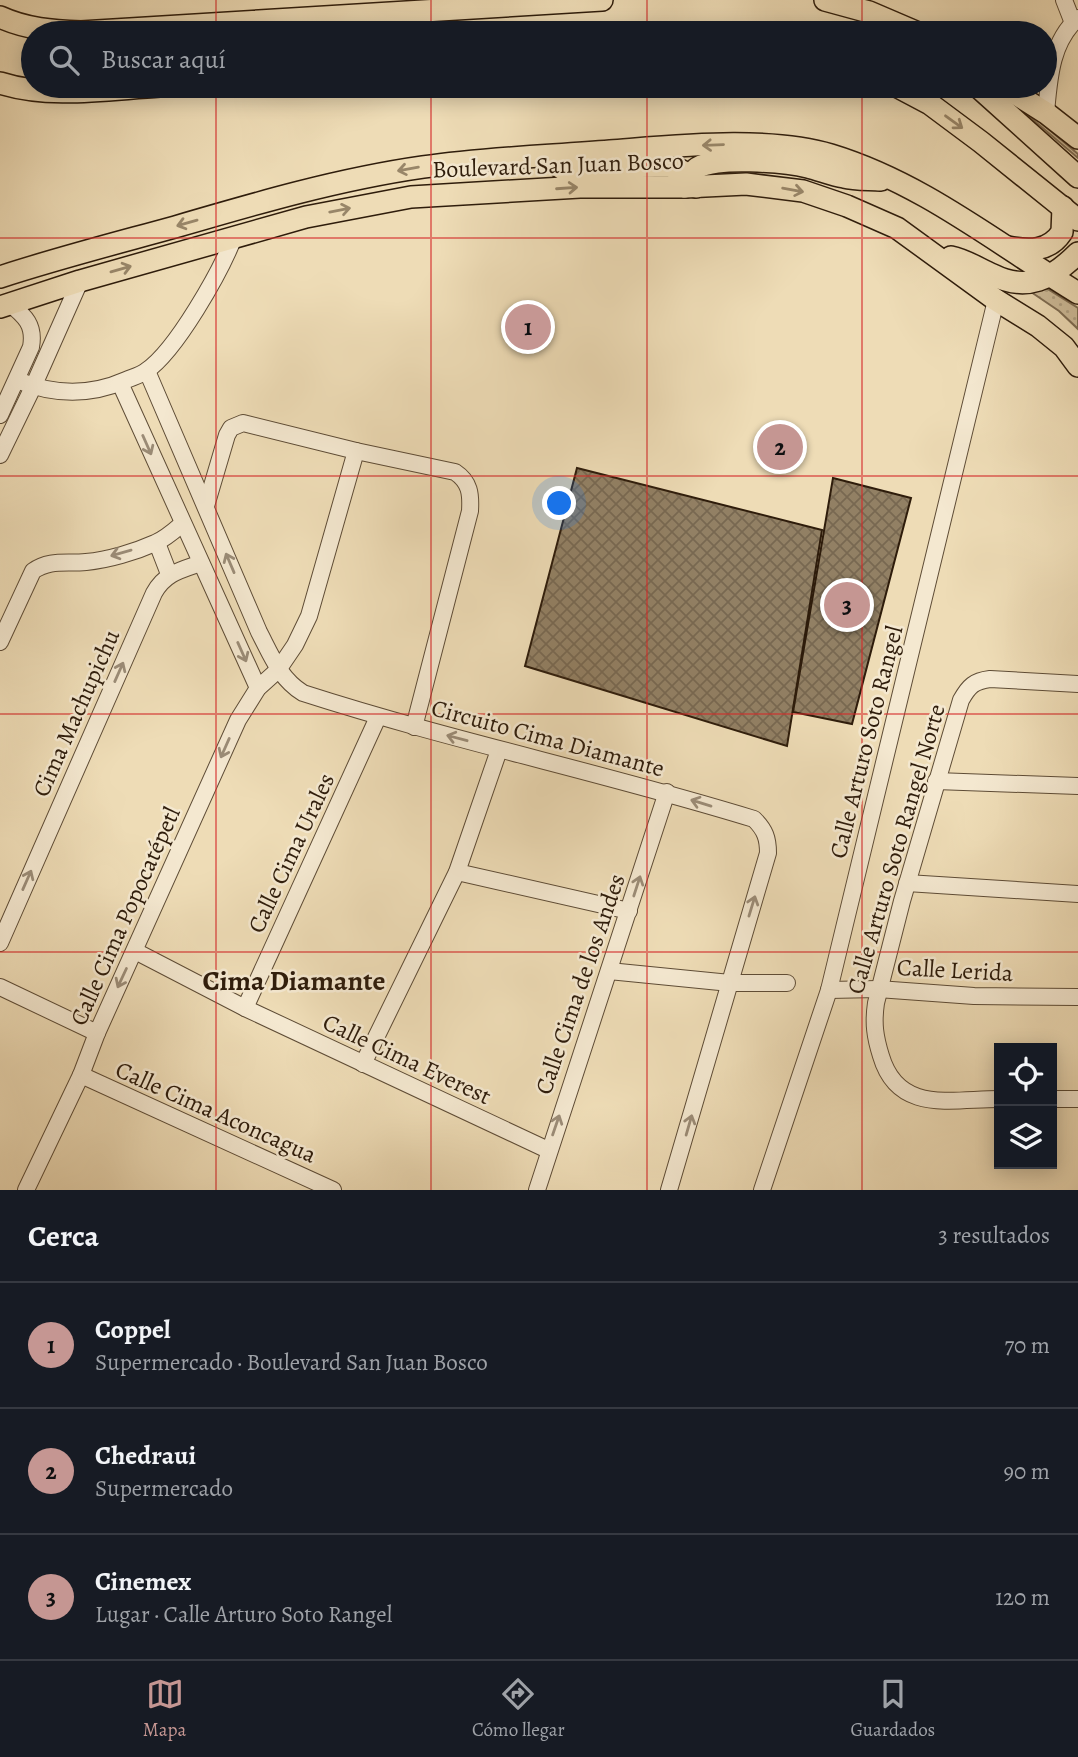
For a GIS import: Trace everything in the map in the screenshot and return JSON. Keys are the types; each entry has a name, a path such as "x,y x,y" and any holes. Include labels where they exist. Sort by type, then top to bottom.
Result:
{"main road":[{"path":"260,21 602,0"},
{"path":"825,0 869,12 890,21"},
{"path":"0,17 21,24"},
{"path":"0,83 21,88"},
{"path":"919,98 981,142 1070,214 1062,232 1049,245 1030,251 1002,246"},
{"path":"990,98 1078,177"},
{"path":"1022,98 1078,138"},
{"name":"Boulevard San Juan Bosco","path":"3,275 328,184 422,167 475,160 736,144 828,154 897,181 946,207 1002,246 1078,293"},
{"path":"526,158 547,169 668,166 680,168 690,183 698,167 737,161 788,163 844,178 897,181"},
{"name":"Boulevard San Juan Bosco","path":"4,305 306,217 411,197 592,186 746,184 803,191 847,206 897,228 996,300 1038,326 1064,347 1078,366"},
{"path":"932,253 957,258 995,276 1023,285 1049,276 1078,253"}],"street":[{"path":"1057,51 1075,20 1064,0"},
{"path":"1046,113 1047,98"},
{"path":"17,380 33,387 78,392 120,383 147,371 184,329 229,251 234,237"},
{"path":"0,455 80,281"},
{"name":"Calle Arturo Soto Rangel","path":"762,1190 829,990 996,300"},
{"path":"0,415 17,380 32,337 26,317 4,305"},
{"name":"Circuito Cima Diamante","path":"147,371 260,632 278,670 293,687 303,693 378,717 667,792 754,819 763,828 768,839 768,853 669,1190"},
{"path":"120,383 258,688"},
{"path":"206,506 227,435 238,424 250,424 356,451 455,472 464,477 469,486 470,511 414,727"},
{"name":"Calle Cima Popocatépetl","path":"31,1188 97,1033 238,720 258,688 278,670 295,645 309,616 356,451"},
{"path":"0,642 33,571 41,565 51,562 88,562 157,543 182,524"},
{"path":"157,543 169,574 201,563"},
{"name":"Cima Machupichu","path":"0,943 154,593 169,574"},
{"name":"Calle Arturo Soto Rangel Norte","path":"994,1099 922,1099 895,1085 882,1061 874,1032 873,1017 878,989 936,781 961,699 968,688 977,681 990,679 1078,684"},
{"name":"Calle Cima Urales","path":"245,1008 378,717"},
{"path":"362,1064 457,872 499,750"},
{"path":"936,781 1078,786"},
{"name":"Calle Cima de los Andes","path":"537,1190 667,792"},
{"path":"457,872 629,911"},
{"path":"907,883 1078,894"},
{"name":"Calle Cima Everest","path":"135,951 245,1008 548,1150"},
{"path":"609,971 730,983 787,983"},
{"path":"0,987 97,1033"},
{"name":"Calle Lerida","path":"829,990 878,989 974,996 1078,997"},
{"name":"Calle Cima Aconcagua","path":"81,1075 332,1190"},
{"path":"1057,1099 1078,1099"}],"shaded area":[{"path":"1008,98 1012,98 1078,154 1078,158"},
{"path":"1046,288 1078,308 1078,329 1059,311 1031,292"}],"building":[{"path":"577,468 822,530 787,746 525,666"},
{"path":"833,478 911,498 852,724 793,712"}],"place":[{"name":"Coppel","path":"528,327"},
{"name":"Chedraui","path":"780,447"},
{"name":"Cinemex","path":"847,605"}],"district":[{"name":"Cima Diamante","path":"294,981"}]}
